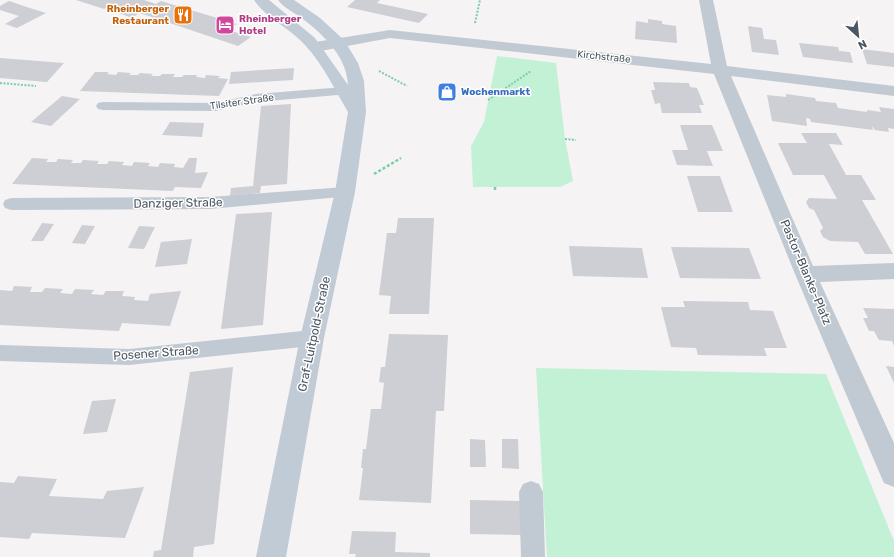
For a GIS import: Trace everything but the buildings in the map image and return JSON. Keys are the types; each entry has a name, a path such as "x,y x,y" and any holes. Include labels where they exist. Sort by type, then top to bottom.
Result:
{"street":[{"path":"261,0 277,15 310,41 352,98"},
{"name":"Graf-Luitpold-Straße","path":"271,557 312,338 345,192 352,98 356,80 350,63 339,43 316,21 285,0"},
{"name":"Pastor-Blanke-Platz","path":"706,0 720,70 806,274 894,474"},
{"name":"Kirchstraße","path":"315,48 390,34 561,52 894,91"},
{"path":"806,274 894,271"}],"lane":[{"name":"Tilsiter Straße","path":"103,106 215,107 256,98 352,98"},
{"name":"Danziger Straße","path":"11,204 210,203 345,192"},
{"name":"Posener Straße","path":"0,353 129,358 312,338"},
{"path":"531,492 533,557"}],"path":[{"path":"488,100 561,52"},
{"path":"0,83 36,86"},
{"path":"565,139 576,140"}],"green space":[{"path":"497,56 556,63 565,139 573,181 560,187 473,187 471,146 484,122"},
{"path":"536,368 826,374 894,541 894,557 547,557"}],"place":[{"name":"Rheinberger Restaurant","path":"183,15"},
{"name":"Rheinberger Hotel","path":"225,25"},
{"name":"Wochenmarkt","path":"447,92"}]}
